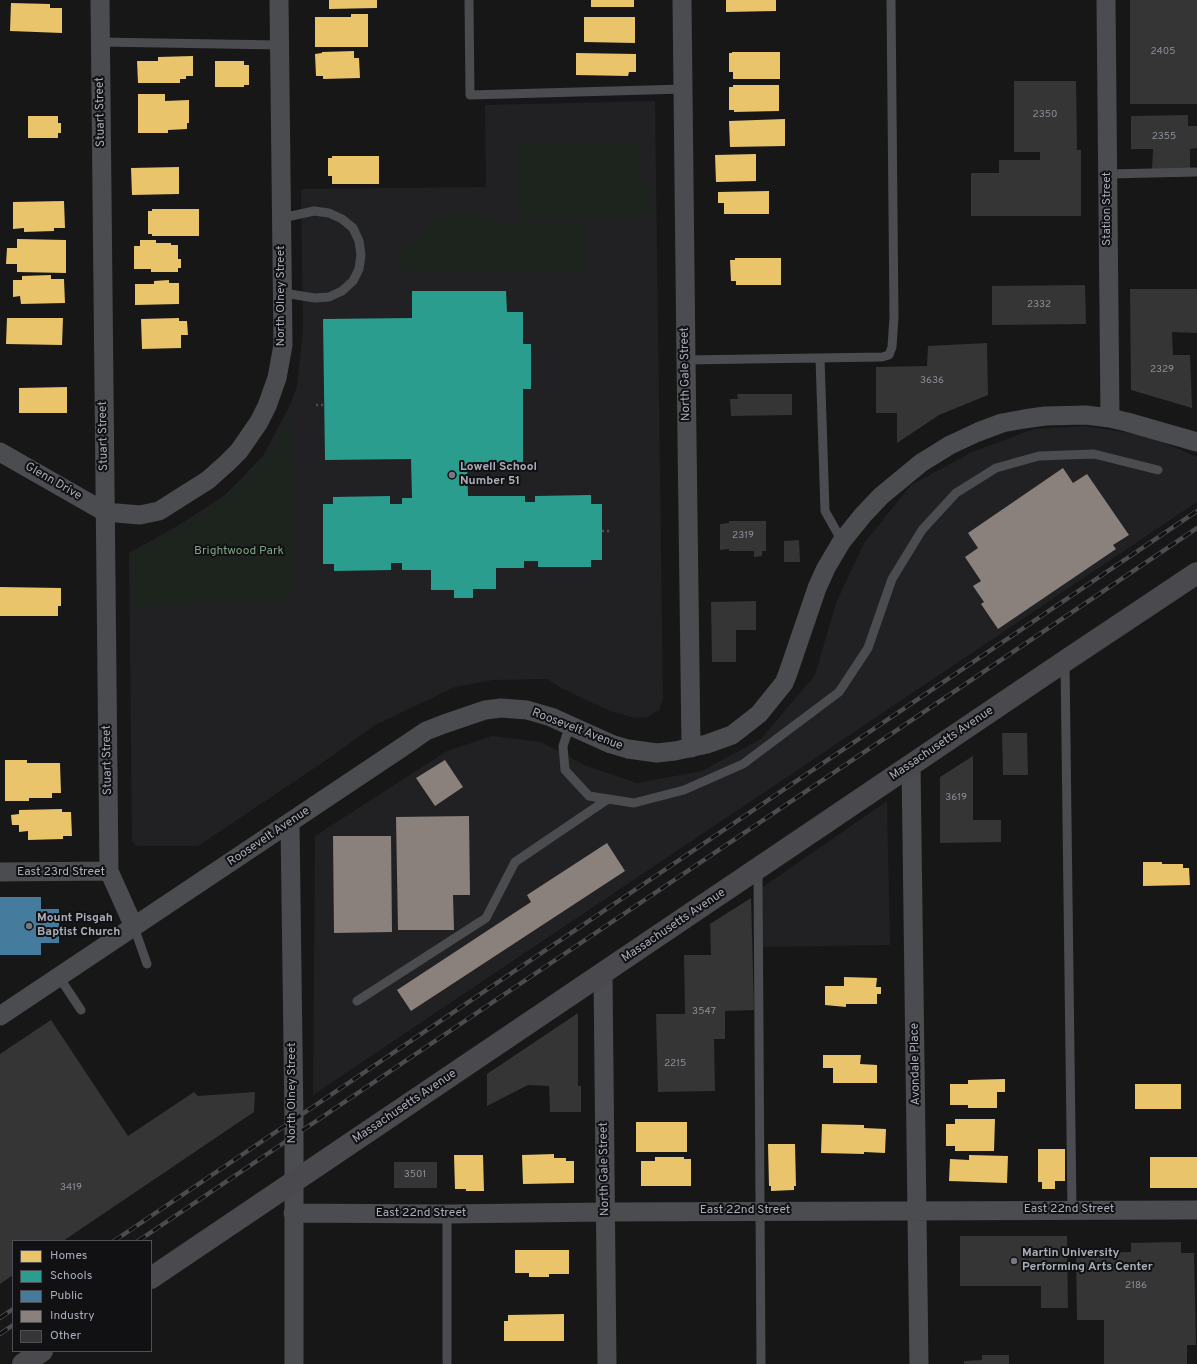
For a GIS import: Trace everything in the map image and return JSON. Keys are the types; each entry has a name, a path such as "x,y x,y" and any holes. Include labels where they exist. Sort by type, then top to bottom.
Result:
{"street":[{"name":"Stuart Street","path":"100,0 109,871"},
{"name":"North Olney Street","path":"105,512 140,515 159,511 208,480 239,450 259,422 270,400 277,378 283,345 279,0"},
{"name":"North Gale Street","path":"682,0 691,748"},
{"name":"Station Street","path":"1106,0 1110,418"},
{"name":"Roosevelt Avenue","path":"0,1016 426,731 444,724 485,710 501,708 527,710 551,717 611,744 628,749 657,753 708,744 732,735 759,714 777,692 788,673 817,588 826,568 842,541 863,515 881,496 921,463 938,452 978,432 1002,423 1045,416 1086,415 1110,418 1143,426 1197,442"},
{"name":"Glenn Drive","path":"0,452 105,512"},
{"name":"Massachusetts Avenue","path":"152,1277 603,974 911,764 1197,573"},
{"name":"Avondale Place","path":"911,764 919,1364"},
{"name":"North Olney Street","path":"290,823 294,1121 294,1364"},
{"name":"East 23rd Street","path":"0,872 109,871 134,927"},
{"name":"North Gale Street","path":"603,974 607,1364"},
{"name":"East 22nd Street","path":"293,1213 447,1214 918,1210 1197,1210"},
{"path":"23,1364 41,1352"}],"lane":[{"path":"469,0 470,95 684,89"},
{"path":"686,360 882,357 889,355 892,347 894,316 891,0"},
{"path":"100,42 280,45"},
{"path":"1108,174 1197,172"},
{"path":"282,218 314,211 329,213 342,218 353,228 359,241 362,254 359,269 353,281 342,291 330,297 316,298 283,293"},
{"path":"820,358 825,510 842,541"},
{"path":"570,725 563,746 565,770 589,796 634,803 684,790 743,764 839,692 868,648 892,579 922,530 956,493 996,468 1039,456 1094,454 1158,470"},
{"path":"1065,661 1072,1210"},
{"path":"357,1001 486,918 515,862 608,799"},
{"path":"758,868 761,1364"},
{"path":"134,927 147,964"},
{"path":"59,977 81,1010"},
{"path":"447,1214 447,1362"}],"path":[{"path":"316,405 324,405"},
{"path":"602,531 610,531"}],"shaded area":[{"name":"Lowell School Number 51","path":"655,101 663,700 659,710 647,717 636,718 610,711 561,688 547,679 493,680 455,687 375,725 322,763 198,846 137,846 132,841 129,553 179,525 225,495 263,456 290,405 297,386 303,329 301,189 486,187 485,105"},
{"path":"1086,426 1148,436 1197,457 1197,502 313,1095 315,836 447,751 492,736 541,742 584,765 637,783 702,771 761,739 815,675 836,603 864,543 911,485 972,452 1034,429"},
{"path":"887,801 890,945 763,947 763,887"}],"green space":[{"path":"639,145 641,178 648,186 652,198 653,208 647,213 635,217 519,217 517,146"},
{"path":"439,216 494,216 494,223 584,221 585,269 399,270 398,249 407,249"},
{"name":"Brightwood Park","path":"290,414 292,598 284,604 132,605 132,554 207,512 248,478 276,444"}],"building: Homes":[{"path":"329,0 377,0 377,8 329,9"},
{"path":"591,0 634,0 634,7 591,7"},
{"path":"726,0 776,0 776,11 726,12"},
{"path":"11,3 50,4 50,8 62,8 62,33 10,31"},
{"path":"351,14 368,14 368,47 315,47 315,17 351,17"},
{"path":"584,17 635,17 635,43 584,42"},
{"path":"354,51 354,58 359,58 360,78 323,79 323,76 316,76 315,54 322,52"},
{"path":"780,52 780,79 733,79 733,72 729,72 729,53"},
{"path":"576,53 636,54 636,72 629,72 628,76 576,75"},
{"path":"193,56 193,76 186,76 186,79 180,79 180,83 138,83 137,61 158,61 158,57"},
{"path":"215,61 244,61 244,65 249,65 249,85 244,85 244,87 215,87"},
{"path":"733,85 779,85 779,111 734,112 734,110 729,110 729,87 733,87"},
{"path":"138,94 165,94 165,101 189,100 189,123 187,123 187,129 168,130 168,133 138,133"},
{"path":"28,116 58,116 58,123 61,123 61,133 58,133 58,138 28,138"},
{"path":"785,119 785,146 730,147 729,121"},
{"path":"756,154 756,181 716,182 715,155"},
{"path":"332,156 379,156 379,184 332,184 332,176 328,176 328,158 332,158"},
{"path":"179,167 179,194 132,195 131,168"},
{"path":"769,191 769,214 724,214 724,203 718,203 718,192"},
{"path":"64,201 65,228 54,228 54,231 24,232 24,228 13,229 13,202"},
{"path":"152,209 199,209 199,236 152,236 152,234 148,234 148,211 152,211"},
{"path":"17,239 66,240 66,273 17,272 17,264 6,264 7,248 17,248"},
{"path":"140,240 156,240 156,243 171,243 171,245 178,245 178,259 181,259 181,268 178,268 178,272 151,272 151,269 134,269 134,246 140,246"},
{"path":"735,258 781,258 781,285 736,285 736,281 731,281 730,260 735,260"},
{"path":"51,275 51,279 64,279 65,303 21,304 20,296 13,297 13,280 22,280 22,276"},
{"path":"169,280 169,283 179,283 179,304 135,305 135,284 154,284 154,281"},
{"path":"7,318 63,318 62,345 6,344"},
{"path":"179,318 179,321 187,321 188,335 181,335 181,348 142,349 141,319"},
{"path":"67,387 67,413 19,413 19,388"},
{"path":"0,587 61,588 61,606 58,606 58,616 0,616"},
{"path":"5,760 27,760 27,763 60,763 61,793 52,793 52,798 29,798 29,801 5,801"},
{"path":"62,809 62,812 71,812 72,836 63,836 63,839 28,840 28,831 19,832 19,825 12,825 11,815 19,814 19,810"},
{"path":"1143,862 1183,864 1183,868 1189,868 1190,885 1143,886"},
{"path":"844,977 877,978 876,987 881,987 881,994 877,994 877,1004 846,1004 846,1007 825,1005 825,986 844,986"},
{"path":"823,1055 861,1055 860,1064 877,1065 877,1083 833,1083 833,1068 823,1068"},
{"path":"1005,1079 1005,1092 997,1092 997,1108 968,1108 968,1105 950,1105 950,1084 968,1084 968,1080"},
{"path":"1135,1084 1181,1084 1181,1109 1135,1109"},
{"path":"955,1119 995,1119 994,1151 955,1151 955,1146 946,1146 946,1124 955,1124"},
{"path":"636,1122 687,1122 687,1152 636,1152"},
{"path":"822,1124 864,1125 864,1128 886,1129 885,1153 821,1153"},
{"path":"768,1144 795,1144 796,1186 794,1186 794,1190 771,1191 771,1186 769,1186"},
{"path":"1038,1149 1065,1149 1065,1181 1055,1181 1055,1189 1042,1189 1042,1182 1038,1182"},
{"path":"554,1154 554,1158 566,1158 566,1161 574,1161 574,1183 523,1184 522,1155"},
{"path":"454,1155 483,1155 484,1191 466,1191 466,1189 455,1189"},
{"path":"969,1155 1008,1156 1007,1183 949,1181 950,1159 969,1160"},
{"path":"655,1157 684,1157 684,1159 691,1159 691,1186 641,1186 641,1161 655,1161"},
{"path":"1150,1157 1197,1157 1197,1188 1150,1188"},
{"path":"515,1250 569,1250 569,1274 549,1274 549,1277 529,1277 529,1273 515,1273"},
{"path":"564,1314 564,1341 504,1341 504,1321 508,1321 508,1315"}],"building: Schools":[{"path":"412,291 506,291 507,312 523,312 523,344 531,344 531,389 523,389 523,462 467,463 468,496 525,496 525,502 535,502 535,496 591,495 591,504 602,504 602,560 591,560 591,567 538,567 538,561 524,561 524,568 496,568 496,589 473,589 473,598 454,598 454,590 431,590 431,570 402,570 402,563 391,563 391,570 334,571 334,564 323,564 323,504 333,504 333,497 390,496 390,504 402,504 402,498 412,498 411,459 325,460 323,319 412,318"}],"building: Public":[{"name":"Mount Pisgah Baptist Church","path":"0,897 41,897 41,909 59,909 59,943 41,943 41,955 0,955"}],"building: Industry":[{"path":"1063,468 1073,483 1087,474 1129,535 1113,545 1116,549 998,629 981,604 984,602 973,586 981,581 965,557 978,548 968,533"},
{"path":"445,760 463,787 435,806 416,778"},
{"path":"469,816 470,895 453,895 454,930 398,930 396,817"},
{"path":"333,836 391,836 392,932 334,933"},
{"path":"607,843 625,871 411,1011 397,990 531,902 527,895"}],"building: Other":[{"path":"1130,0 1197,0 1197,104 1130,104"},
{"path":"1014,81 1076,81 1077,150 1081,150 1081,216 971,216 971,173 999,173 999,160 1040,160 1040,152 1014,152"},
{"path":"1188,115 1188,126 1197,126 1197,148 1190,149 1190,170 1152,170 1153,149 1131,149 1131,116"},
{"path":"1085,285 1086,324 992,325 992,286"},
{"path":"1130,289 1197,289 1197,333 1172,332 1173,355 1190,355 1192,408 1131,390"},
{"path":"987,343 988,395 939,415 897,443 897,413 876,413 876,367 927,366 928,346"},
{"path":"737,394 792,394 792,415 731,416 730,399 738,399"},
{"path":"729,521 766,521 766,551 762,551 762,556 754,557 754,551 729,551 729,549 720,550 720,524 729,523"},
{"path":"799,540 800,562 784,562 784,541"},
{"path":"756,601 756,630 736,630 736,662 712,662 711,602"},
{"path":"1002,733 1027,733 1028,775 1003,775"},
{"path":"973,756 973,820 1001,820 1001,842 940,843 940,777"},
{"path":"751,898 754,1010 725,1011 725,1039 714,1039 715,1091 658,1092 656,1014 685,1014 684,955 711,955 710,924"},
{"path":"578,1013 578,1086 581,1086 581,1112 550,1112 549,1086 528,1085 487,1106 487,1074"},
{"path":"51,1020 128,1136 194,1092 198,1096 255,1092 254,1112 64,1240 12,1240 12,1276 0,1284 0,1054"},
{"path":"394,1162 437,1162 437,1188 394,1188"},
{"name":"Martin University Performing Arts Center","path":"960,1236 1067,1236 1068,1308 1041,1308 1041,1286 960,1286"},
{"path":"1181,1242 1181,1253 1194,1253 1196,1345 1187,1345 1187,1364 1104,1364 1104,1320 1077,1320 1076,1253 1131,1252 1131,1243"},
{"path":"982,1355 1009,1355 1009,1364 964,1364 964,1361 982,1360"}],"railway":[{"path":"115,1240 1197,511"},
{"path":"139,1240 1197,528"},
{"path":"0,1318 12,1310"},
{"path":"0,1334 12,1326"}],"place":[{"name":"Lowell School Number 51","path":"452,475"},
{"name":"Mount Pisgah Baptist Church","path":"29,926"},
{"name":"Martin University Performing Arts Center","path":"1014,1261"}]}
